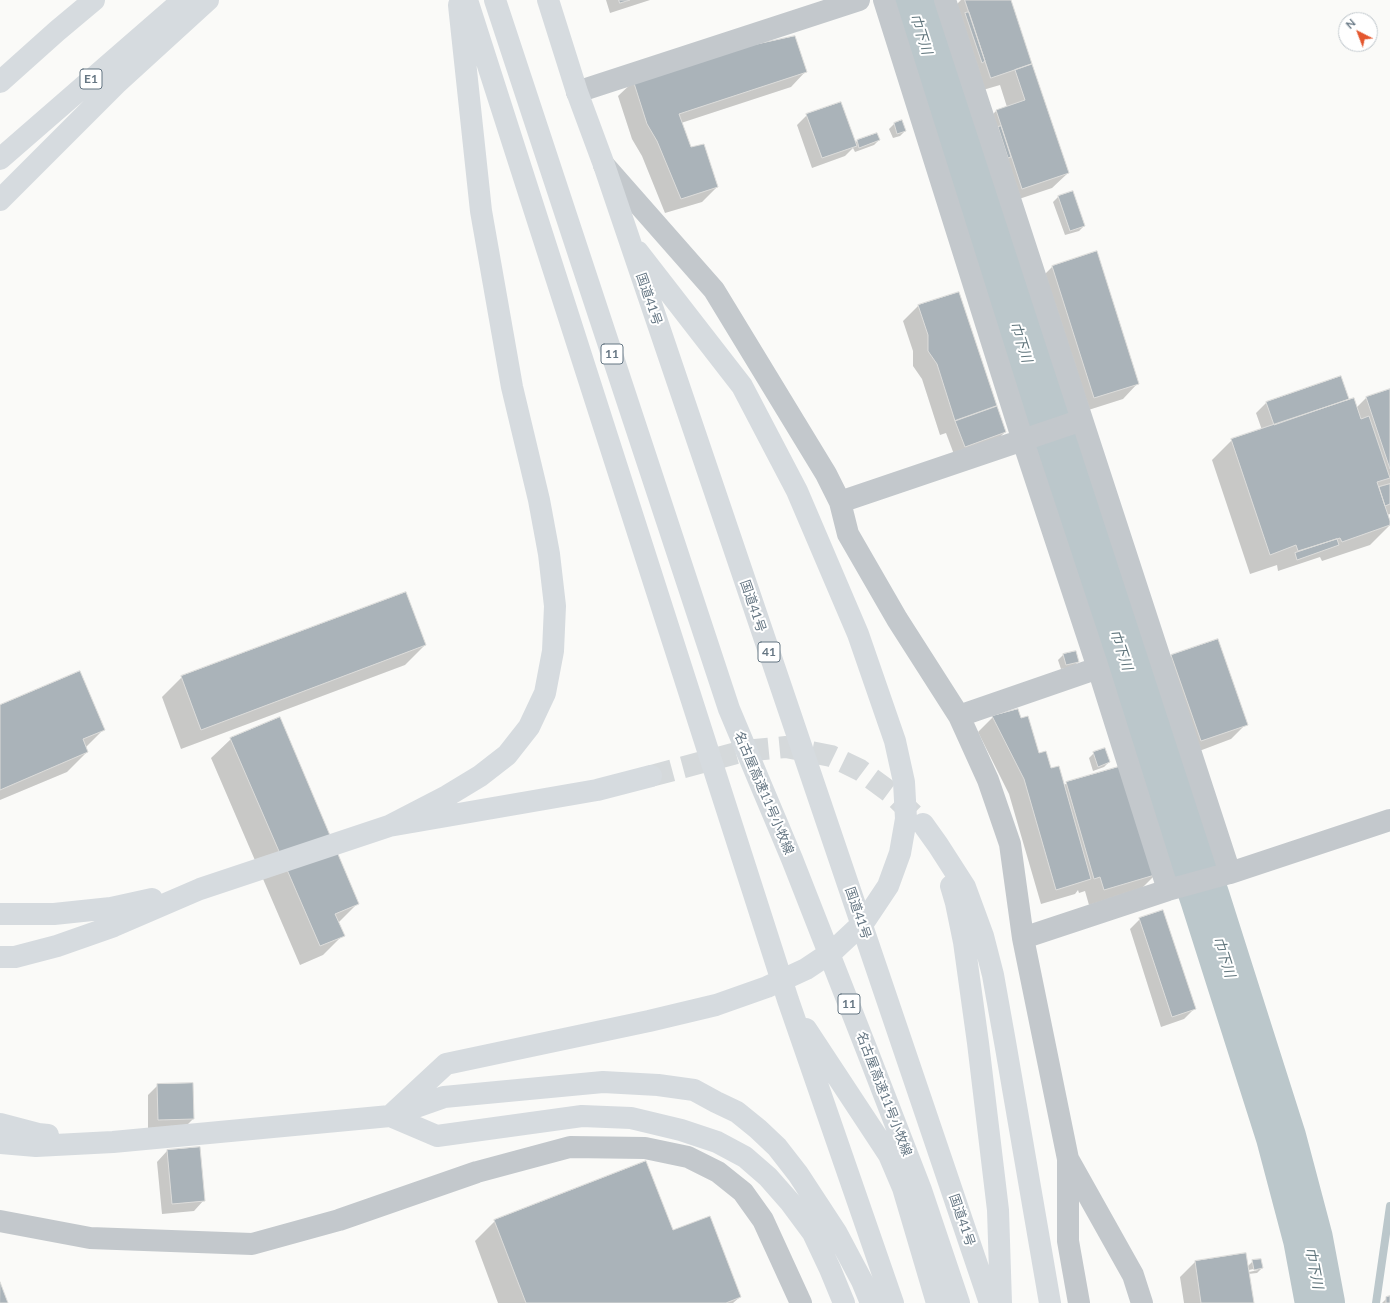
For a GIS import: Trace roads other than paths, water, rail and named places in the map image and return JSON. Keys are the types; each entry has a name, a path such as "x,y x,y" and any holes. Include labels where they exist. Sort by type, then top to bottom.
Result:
{"highway":[{"path":"0,82 94,0"},
{"name":"E1","path":"0,159 183,0"},
{"path":"0,200 116,84 208,0"},
{"path":"0,957 15,957 57,946 114,926 200,889 389,826 448,796 480,776 507,755 529,727 545,694 553,651 555,606 550,554 539,500 512,387 481,211 458,0"},
{"path":"467,0 788,1000 893,1303"},
{"name":"名古屋高速11号小牧線","path":"495,0 729,709 792,859 871,1060 921,1190 960,1303"},
{"name":"国道41号","path":"548,0 577,92 604,165 990,1303"},
{"path":"390,1116 446,1064 701,1009 767,987 806,969 833,951 864,922 888,886 900,853 906,819 904,782 895,741 858,634 797,492 742,386 628,238"},
{"path":"389,826 597,790 651,776"},
{"path":"924,824 965,887 983,936 993,975 1006,1042 1050,1303"},
{"path":"938,845 956,903 970,979 998,1210 1001,1303"},
{"path":"0,914 54,914 111,908 200,889"},
{"path":"788,1000 889,1155 904,1188 937,1303"},
{"path":"0,1143 36,1146 113,1142 390,1116 444,1097 603,1082 658,1085 694,1090 738,1112 777,1147 798,1174 836,1232 872,1303"},
{"path":"390,1116 437,1136 582,1116 631,1118 681,1130 717,1142 745,1157 768,1177 790,1202 813,1233 844,1303"},
{"path":"0,1124 38,1134 113,1142"}],"street":[{"path":"577,92 859,0"},
{"path":"884,0 1023,441 1098,668 1168,890"},
{"path":"945,0 1230,873"},
{"path":"604,165 714,290 826,474 840,502 848,534 897,619 958,716 988,780 1010,844 1023,938 1068,1160 1068,1241 1079,1303"},
{"path":"840,502 1082,420"},
{"path":"958,716 1098,668"},
{"path":"1023,938 1168,890 1230,873 1390,820"},
{"path":"0,1221 90,1238 252,1244 339,1220 477,1172 570,1147 645,1148 688,1157 718,1172 743,1192 764,1220 801,1303"},
{"path":"1068,1160 1133,1275 1142,1303"}],"waterway":[{"name":"巾下川","path":"911,0 1095,572 1205,898 1281,1137 1308,1239 1320,1303"},
{"path":"1376,1303 1390,1206"}],"tunnel":[{"path":"651,776 744,751 786,747 831,756 860,770 891,793 915,816"}]}
